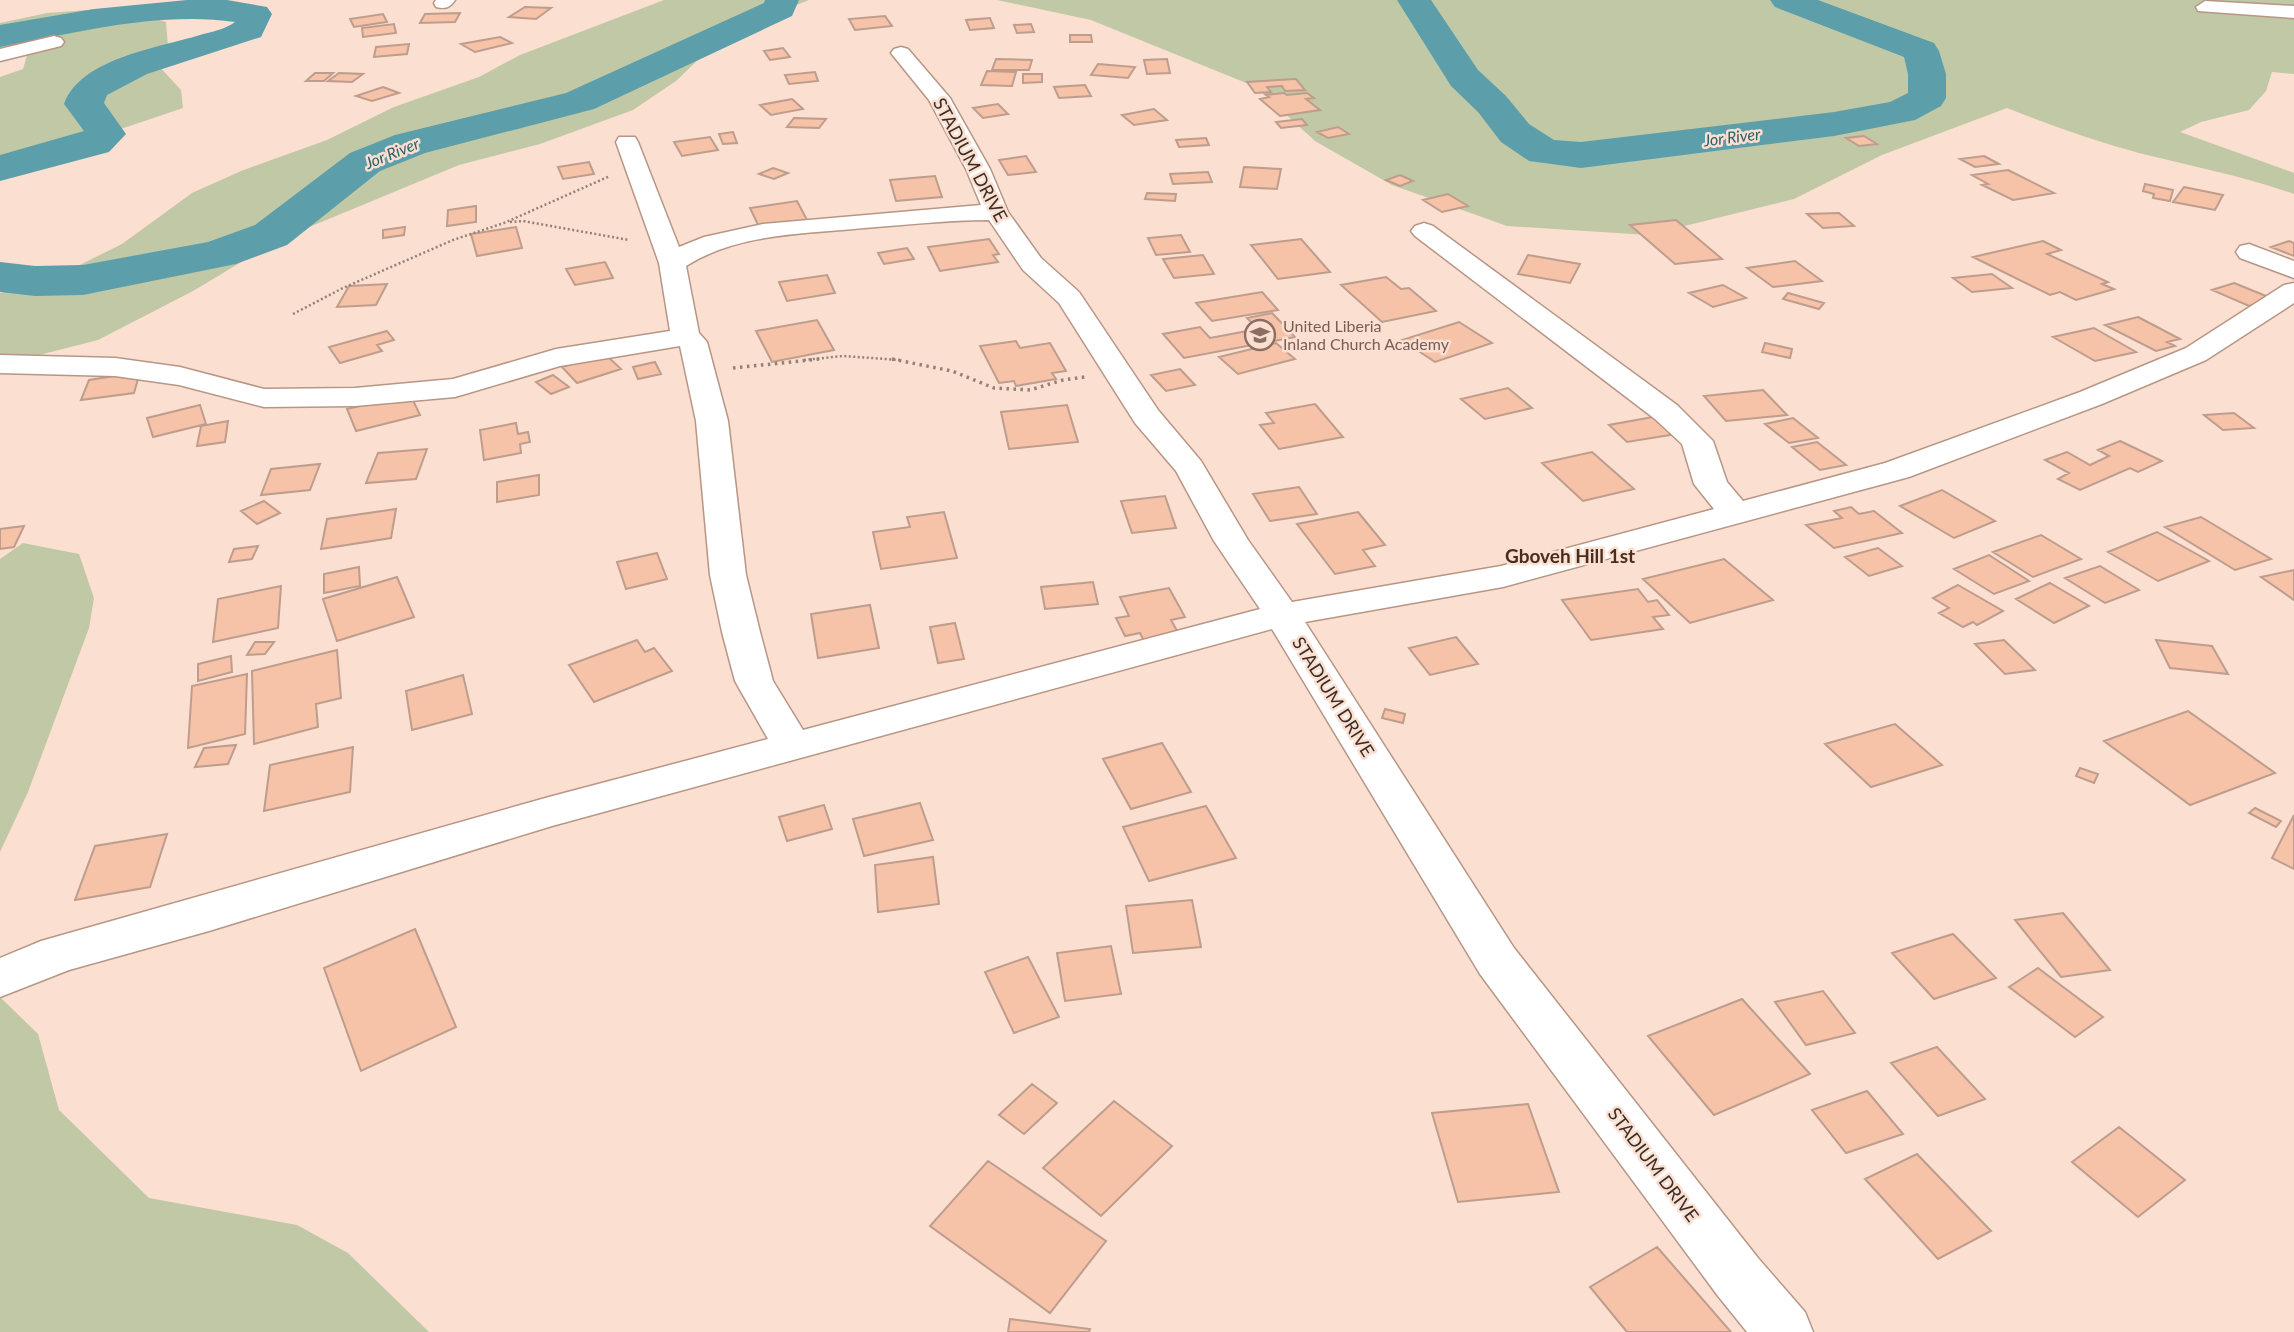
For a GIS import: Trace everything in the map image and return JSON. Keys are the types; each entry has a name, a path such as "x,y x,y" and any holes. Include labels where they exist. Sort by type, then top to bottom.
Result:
{"street":[{"path":"2205,7 2294,12"},
{"path":"0,55 54,42"},
{"name":"STADIUM DRIVE","path":"901,53 939,98 978,169 996,212 1031,264 1069,298 1146,416 1190,468 1231,541 1282,614 1497,961 1738,1277 1784,1332"},
{"path":"627,142 669,256 685,337"},
{"path":"669,256 733,237 950,212 996,212"},
{"path":"1424,231 1666,412 1698,440 1711,484 1736,515"},
{"path":"2249,251 2294,270"},
{"path":"0,978 58,954 209,914 549,812 1282,614 1503,576 1897,470 2091,398 2196,354 2294,290"},
{"path":"0,364 114,367 180,376 264,398 355,397 455,387 556,358 685,337 693,342 712,421 728,575 741,632 754,681 793,747"}],"path":[{"path":"293,314 343,288 453,240 505,222 604,178 637,167"},
{"path":"505,222 523,221 600,233 669,256"},
{"path":"701,371 843,356 889,358 952,371 994,388 1030,390 1063,380 1119,373"}],"green space":[{"path":"664,0 809,0 764,18 702,56 676,81 633,110 540,144 459,165 278,240 193,291 98,340 0,365 0,293 35,287 122,244 192,193 241,171 327,140 394,107 479,77 520,55"},
{"path":"997,0 2294,0 2294,74 2272,72 2266,91 2249,110 2201,122 2180,132 2294,173 2294,194 2122,148 2007,108 1882,155 1794,199 1648,235 1507,226 1392,185 1315,141 1256,87 1091,20"},
{"path":"115,8 166,22 168,46 156,63 181,90 183,108 103,135 7,153 0,161 0,77 23,69 28,52 0,53 0,23 47,13"},
{"path":"23,543 79,554 94,598 89,628 28,792 0,852 0,559"},
{"path":"0,997 38,1034 59,1110 149,1198 297,1225 348,1253 429,1332 0,1332"}],"building":[{"path":"525,7 551,8 536,19 509,17"},
{"path":"460,13 455,22 420,23 425,14"},
{"path":"383,14 387,22 354,27 350,19"},
{"path":"885,16 892,26 855,30 849,19"},
{"path":"990,18 994,28 970,30 966,20"},
{"path":"394,24 396,33 363,37 362,28"},
{"path":"1031,24 1034,32 1017,33 1014,25"},
{"path":"1070,35 1091,35 1092,42 1070,42"},
{"path":"500,37 512,43 475,52 461,44"},
{"path":"409,44 407,54 374,57 376,47"},
{"path":"783,48 790,57 770,60 764,51"},
{"path":"996,59 1032,60 1029,70 992,70"},
{"path":"1167,59 1170,73 1147,74 1144,60"},
{"path":"1098,64 1135,67 1128,78 1091,75"},
{"path":"987,71 1016,72 1012,86 981,85"},
{"path":"815,72 818,81 789,84 785,75"},
{"path":"315,73 333,73 324,81 306,81"},
{"path":"339,73 363,74 352,82 328,81"},
{"path":"1023,74 1042,74 1042,82 1023,83"},
{"path":"1296,79 1305,90 1285,91 1282,86 1267,87 1271,92 1255,93 1247,82"},
{"path":"1085,85 1091,96 1059,98 1054,87"},
{"path":"383,87 399,93 372,101 356,96"},
{"path":"1307,93 1314,98 1306,99 1320,110 1280,116 1260,99 1269,97 1266,95"},
{"path":"792,99 803,109 771,115 760,105"},
{"path":"998,104 1008,114 983,118 973,108"},
{"path":"1154,109 1167,120 1134,125 1122,115"},
{"path":"794,118 826,119 819,128 787,127"},
{"path":"1302,119 1307,125 1281,128 1276,122"},
{"path":"1338,127 1349,134 1328,138 1317,132"},
{"path":"733,132 737,143 723,144 719,134"},
{"path":"1864,136 1877,144 1859,146 1846,138"},
{"path":"710,137 718,150 682,156 674,142"},
{"path":"1206,138 1209,145 1179,147 1176,140"},
{"path":"1026,156 1036,172 1008,175 999,160"},
{"path":"1984,156 1999,164 1975,167 1960,159"},
{"path":"589,162 594,174 563,179 558,167"},
{"path":"1244,167 1281,169 1277,189 1240,187"},
{"path":"773,168 788,173 774,179 759,174"},
{"path":"2008,170 2054,193 2013,200 1982,185 1988,184 1972,175"},
{"path":"1208,172 1212,182 1173,184 1170,174"},
{"path":"1400,175 1413,181 1400,186 1386,180"},
{"path":"935,176 942,197 896,201 890,180"},
{"path":"2145,184 2173,190 2170,201 2153,198 2154,194 2143,191"},
{"path":"2184,187 2223,195 2215,210 2173,202"},
{"path":"1147,193 1176,194 1175,201 1145,199"},
{"path":"1448,194 1468,206 1442,212 1423,200"},
{"path":"797,201 807,220 759,227 750,208"},
{"path":"476,206 476,222 447,226 448,210"},
{"path":"1839,213 1854,226 1823,228 1807,214"},
{"path":"1676,220 1722,259 1675,264 1630,225"},
{"path":"405,227 404,235 383,238 383,230"},
{"path":"516,227 522,248 477,256 471,234"},
{"path":"1181,235 1190,252 1156,255 1148,238"},
{"path":"989,239 999,254 993,255 998,262 940,271 928,247"},
{"path":"1301,239 1330,272 1278,279 1251,245"},
{"path":"2043,241 2061,250 2047,254 2108,282 2102,284 2114,289 2076,300 2060,292 2050,295 1973,257"},
{"path":"2289,241 2294,243 2294,256 2271,247"},
{"path":"907,248 914,259 884,264 878,253"},
{"path":"1203,255 1214,274 1174,278 1163,259"},
{"path":"1528,255 1580,264 1570,283 1518,274"},
{"path":"1795,261 1822,281 1773,287 1747,268"},
{"path":"605,262 613,278 575,285 566,269"},
{"path":"1992,274 2012,288 1972,292 1953,278"},
{"path":"827,275 835,293 787,301 779,282"},
{"path":"1386,277 1401,289 1409,288 1436,311 1382,322 1341,285"},
{"path":"2234,283 2271,298 2249,306 2212,290"},
{"path":"387,284 376,305 337,307 349,286"},
{"path":"1723,285 1746,298 1713,307 1689,293"},
{"path":"1262,292 1278,310 1212,321 1196,303"},
{"path":"1788,293 1824,303 1819,309 1783,299"},
{"name":"United Liberia Inland Church Academy","path":"1272,313 1295,337 1184,358 1163,334 1200,327 1210,338 1258,329 1247,318"},
{"path":"2138,317 2180,339 2167,342 2175,346 2156,351 2105,325"},
{"path":"817,320 834,350 772,362 756,331"},
{"path":"1459,322 1492,343 1435,362 1402,340"},
{"path":"2094,328 2136,352 2095,361 2053,337"},
{"path":"387,331 394,340 377,345 382,351 340,363 329,347"},
{"path":"1016,341 1020,348 1050,343 1066,371 1052,373 1056,379 1016,386 1014,381 999,383 980,346"},
{"path":"1276,343 1295,359 1238,374 1219,357"},
{"path":"1765,343 1792,349 1790,358 1762,352"},
{"path":"605,354 621,369 577,383 562,367"},
{"path":"655,362 661,374 638,379 633,367"},
{"path":"1180,369 1195,385 1166,391 1151,375"},
{"path":"140,372 134,393 81,400 89,380"},
{"path":"553,375 569,387 551,394 536,382"},
{"path":"1508,388 1532,408 1485,419 1461,399"},
{"path":"1763,390 1787,415 1726,421 1704,396"},
{"path":"410,394 420,415 356,431 347,409"},
{"path":"1315,404 1343,437 1279,449 1260,425 1274,423 1266,413"},
{"path":"200,405 206,424 153,437 147,418"},
{"path":"1067,405 1078,442 1009,449 1001,412"},
{"path":"2234,413 2254,428 2223,430 2204,415"},
{"path":"1658,416 1676,434 1627,442 1609,425"},
{"path":"1793,418 1818,438 1789,443 1765,424"},
{"path":"228,421 225,442 197,446 201,426"},
{"path":"516,423 518,434 528,432 530,442 520,444 521,453 484,460 480,430"},
{"path":"2120,441 2162,461 2138,472 2130,468 2080,490 2058,479 2069,473 2045,460 2067,452 2090,465 2109,456 2098,450"},
{"path":"1817,442 1846,465 1820,470 1792,447"},
{"path":"427,449 416,479 366,483 378,453"},
{"path":"1592,452 1634,489 1583,501 1542,463"},
{"path":"320,464 310,490 261,495 271,469"},
{"path":"539,475 539,495 497,502 497,482"},
{"path":"1299,487 1317,514 1270,521 1253,494"},
{"path":"1942,490 1995,521 1954,538 1900,506"},
{"path":"1165,496 1176,528 1132,533 1121,501"},
{"path":"264,501 280,513 257,524 241,511"},
{"path":"1851,507 1859,514 1874,511 1902,533 1834,548 1806,525 1842,518 1834,511"},
{"path":"396,509 391,538 321,549 327,519"},
{"path":"944,512 957,558 881,569 873,532 910,527 907,517"},
{"path":"1358,512 1385,545 1363,550 1375,566 1335,574 1297,524"},
{"path":"2201,517 2271,559 2235,570 2165,527"},
{"path":"24,526 14,547 0,549 0,529"},
{"path":"2157,532 2209,561 2158,581 2108,552"},
{"path":"2041,535 2081,559 2033,577 1993,552"},
{"path":"258,546 252,559 229,562 234,549"},
{"path":"1878,548 1902,566 1869,576 1845,557"},
{"path":"657,553 667,579 626,589 617,562"},
{"path":"1989,555 2029,581 1994,594 1954,569"},
{"path":"1724,559 1773,600 1690,623 1643,579"},
{"path":"2100,566 2139,590 2105,603 2065,578"},
{"path":"359,567 360,586 324,593 324,574"},
{"path":"2294,570 2294,600 2261,577"},
{"path":"397,577 414,617 337,641 323,599"},
{"path":"1093,582 1098,604 1045,609 1041,587"},
{"path":"2050,583 2089,606 2054,623 2016,599"},
{"path":"1958,585 2003,611 1977,625 1973,622 1963,627 1939,613 1949,608 1933,598"},
{"path":"281,586 278,628 213,642 218,599"},
{"path":"1169,588 1185,617 1171,620 1180,636 1145,643 1140,633 1125,636 1116,618 1129,616 1120,597"},
{"path":"1638,589 1648,602 1657,600 1669,615 1653,617 1663,629 1591,640 1562,600"},
{"path":"870,605 879,648 818,658 811,614"},
{"path":"955,623 964,659 938,663 930,627"},
{"path":"1456,637 1478,664 1430,675 1409,648"},
{"path":"637,640 645,652 654,648 672,671 594,702 569,665"},
{"path":"2004,640 2035,670 2005,674 1975,644"},
{"path":"2156,640 2212,646 2228,674 2170,668"},
{"path":"255,642 274,642 265,654 247,655"},
{"path":"337,650 341,698 316,704 318,727 254,744 252,671"},
{"path":"231,656 232,672 198,681 198,664"},
{"path":"247,674 245,734 188,748 192,686"},
{"path":"463,675 472,714 412,730 406,691"},
{"path":"1385,709 1405,714 1403,723 1382,718"},
{"path":"2188,711 2275,773 2190,805 2104,741"},
{"path":"1895,724 1942,765 1871,787 1825,744"},
{"path":"1162,743 1191,792 1131,809 1103,759"},
{"path":"236,745 228,764 195,767 204,748"},
{"path":"353,747 350,792 264,811 270,765"},
{"path":"2080,768 2098,774 2094,783 2076,776"},
{"path":"920,803 933,840 864,856 853,819"},
{"path":"824,805 832,829 787,841 779,817"},
{"path":"1206,806 1236,858 1149,881 1123,827"},
{"path":"2255,808 2281,821 2276,827 2249,813"},
{"path":"2294,815 2294,869 2272,858"},
{"path":"167,834 150,887 75,900 95,846"},
{"path":"933,857 939,904 878,912 875,865"},
{"path":"1192,900 1201,947 1133,953 1126,906"},
{"path":"2063,913 2110,970 2061,977 2015,920"},
{"path":"415,929 456,1027 361,1071 324,968"},
{"path":"1953,934 1996,978 1934,999 1892,953"},
{"path":"1111,946 1121,994 1065,1001 1057,953"},
{"path":"1028,957 1059,1017 1014,1033 985,972"},
{"path":"2038,968 2103,1017 2075,1037 2009,987"},
{"path":"1823,991 1855,1033 1806,1045 1775,1002"},
{"path":"1742,999 1810,1074 1714,1115 1648,1036"},
{"path":"1937,1047 1985,1099 1938,1116 1891,1063"},
{"path":"1032,1084 1057,1103 1024,1134 999,1115"},
{"path":"1867,1091 1903,1134 1846,1153 1812,1110"},
{"path":"1114,1101 1172,1146 1101,1216 1043,1168"},
{"path":"1528,1104 1559,1192 1458,1202 1432,1113"},
{"path":"2119,1127 2185,1180 2138,1217 2072,1162"},
{"path":"1917,1154 1991,1231 1938,1259 1865,1179"},
{"path":"988,1161 1106,1241 1050,1313 930,1226"},
{"path":"1657,1247 1731,1332 1627,1332 1590,1287"},
{"path":"1010,1319 1090,1329 1089,1332 1008,1332"}],"waterway":[{"name":"Jor River","path":"0,277 35,281 83,280 219,254 271,235 365,162 410,144 580,101 780,9 782,0"},
{"name":"Jor River","path":"1414,0 1464,78 1492,104 1515,133 1544,152 1581,155 1834,124 1901,112 1927,98 1927,74 1921,51 1787,0"},
{"name":"Jor River","path":"0,36 163,11 227,10 255,14 249,30 153,60 116,74 93,87 84,104 106,134 94,143 0,168"}],"place":[{"name":"United Liberia Inland Church Academy","path":"1260,335"}],"district":[{"name":"Gboveh Hill 1st","path":"1570,556"}]}
